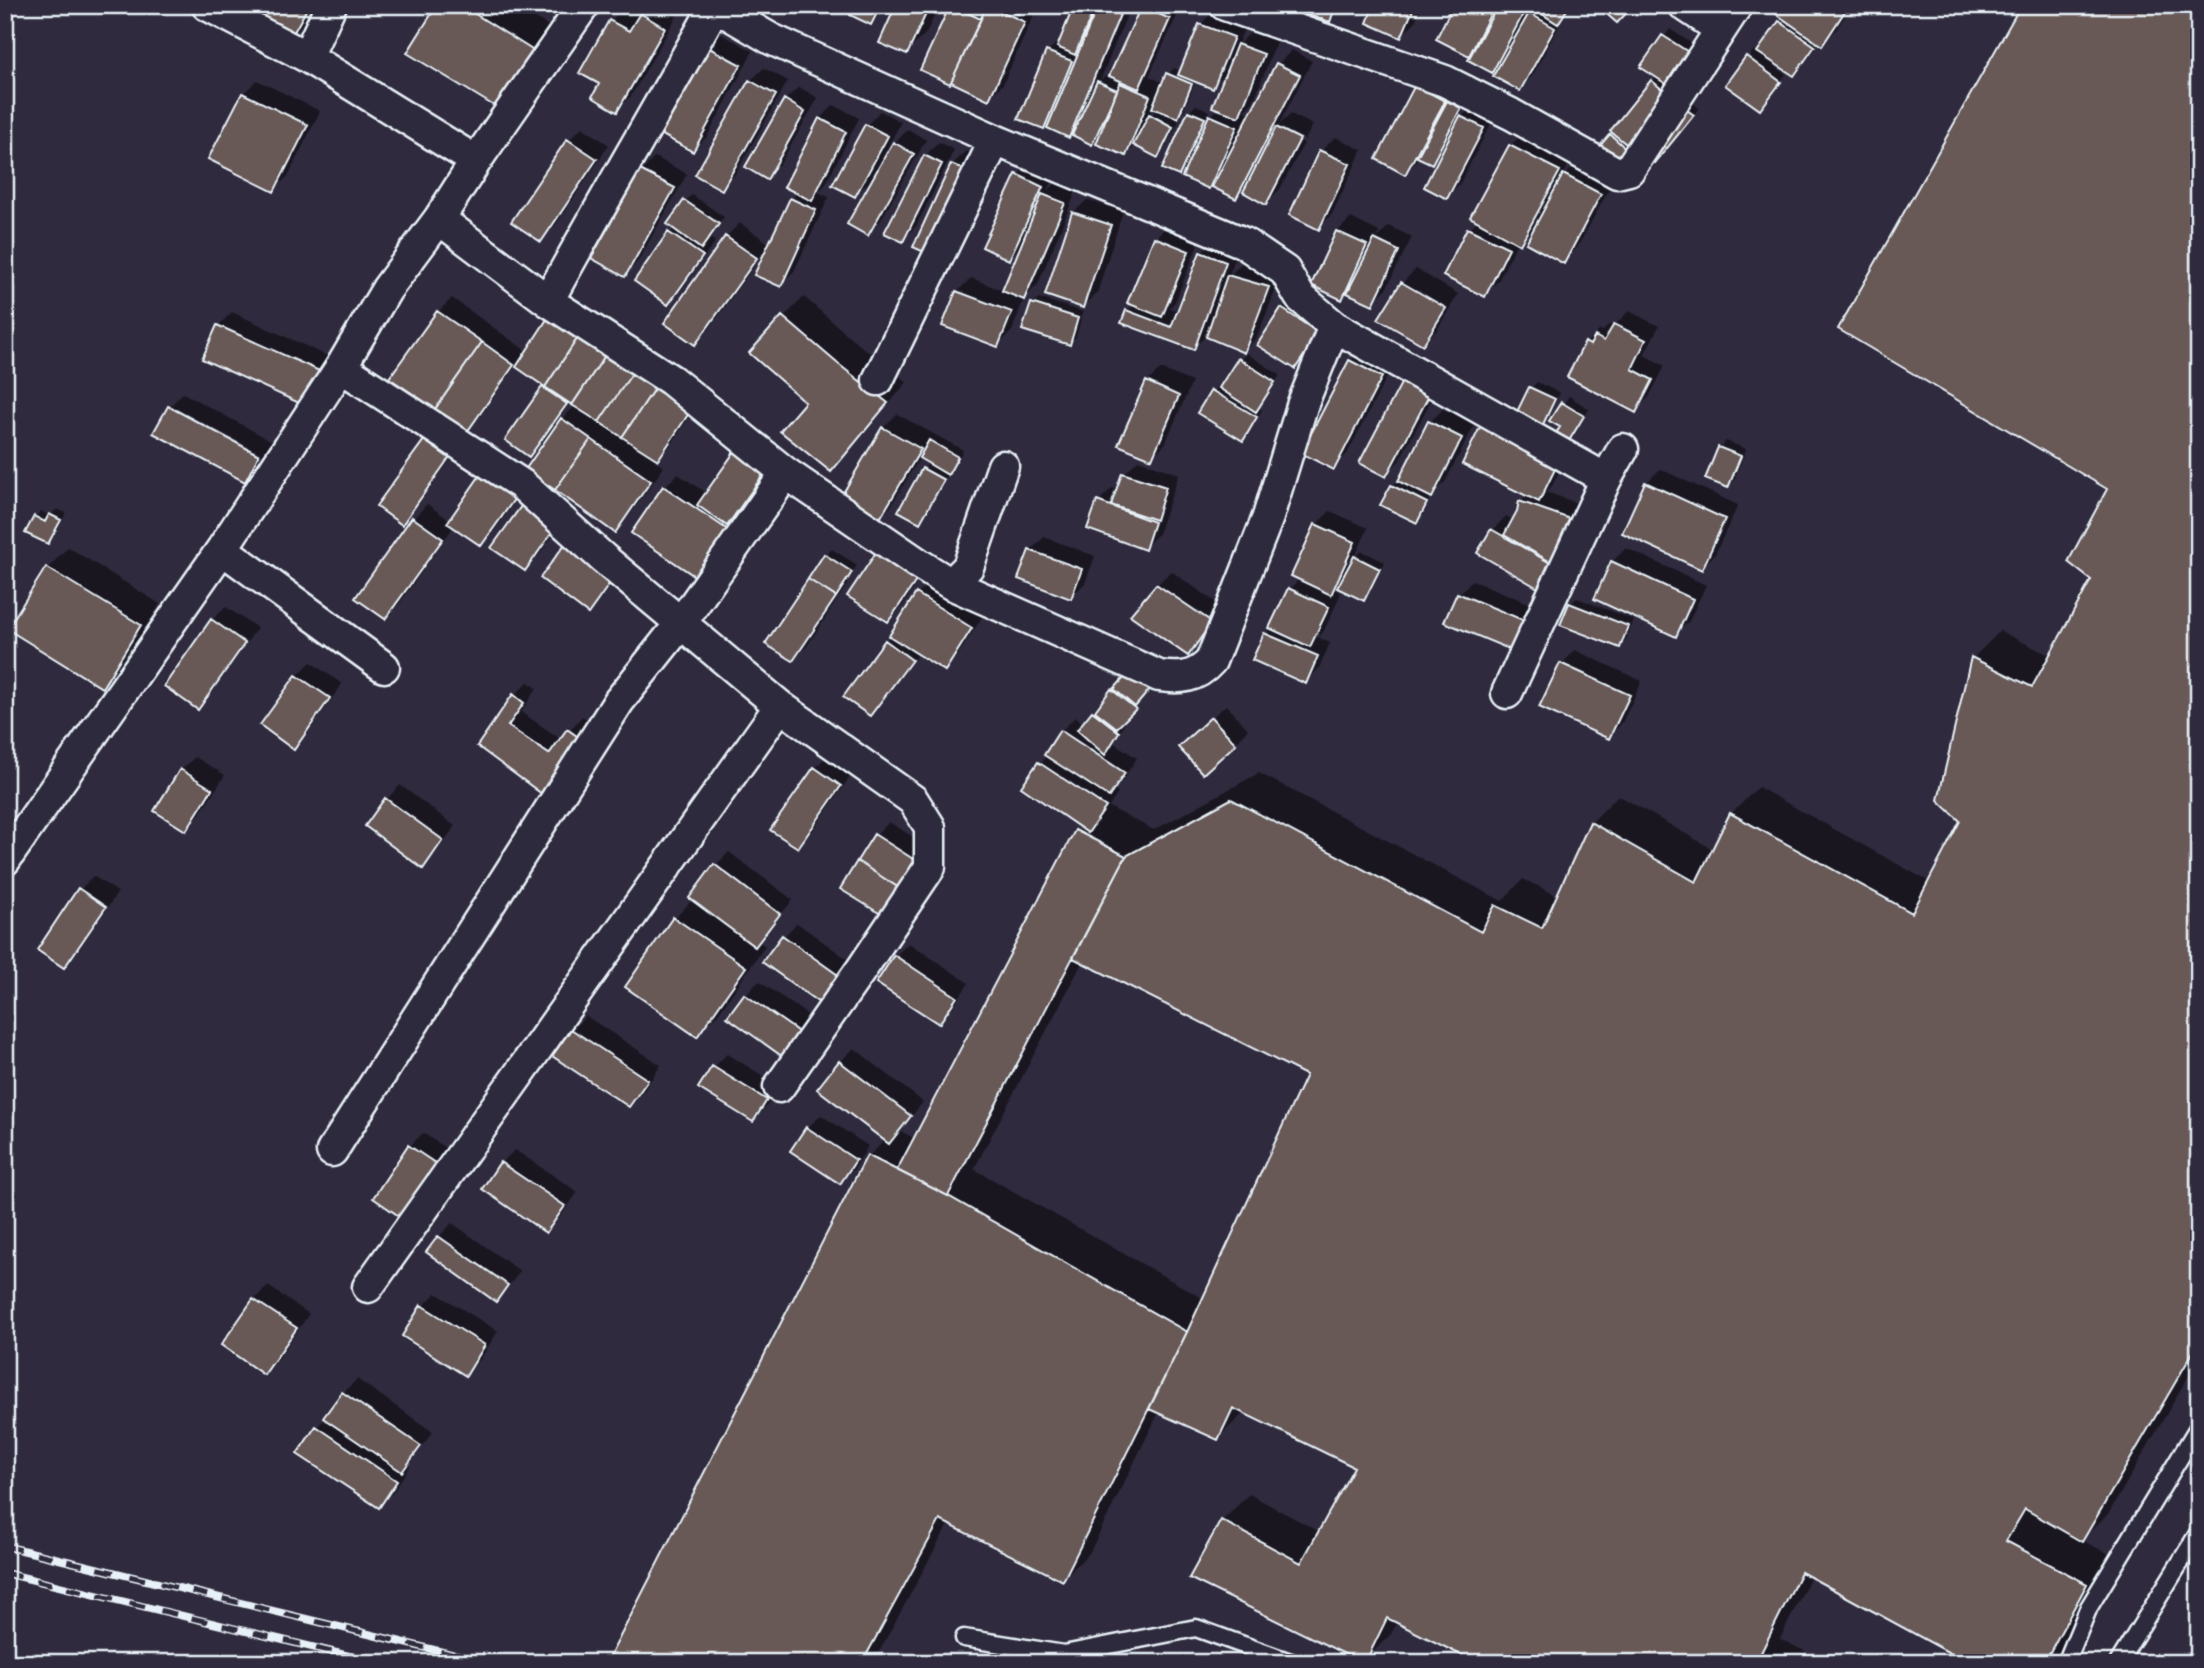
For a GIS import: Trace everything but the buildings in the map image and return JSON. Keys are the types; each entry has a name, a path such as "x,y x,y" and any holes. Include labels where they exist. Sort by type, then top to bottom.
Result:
{"street":[{"path":"207,5 307,57 476,161"},
{"path":"307,57 331,5"},
{"path":"5,860 222,549 341,367 387,289 439,219 584,5"},
{"path":"1225,5 1445,81 1617,173 1629,170 1737,5"},
{"path":"1684,5 1720,29"},
{"path":"548,301 714,6 771,38 995,140 1244,243 1285,271 1300,297 1334,326 1606,479"},
{"path":"878,380 995,140"},
{"path":"439,219 548,301 671,380 786,473 951,584 1159,676 1179,679 1202,672 1211,661 1263,529 1303,403 1334,326"},
{"path":"341,367 520,484 603,558 780,706 913,800 930,827 930,867 779,1087"},
{"path":"1507,693 1606,479 1623,449"},
{"path":"951,584 968,567 1003,466"},
{"path":"332,1151 619,701 681,623 786,473"},
{"path":"222,549 384,667"},
{"path":"368,1287 780,706"}],"lane":[{"path":"2066,1663 2090,1607 2199,1426"},
{"path":"2118,1663 2199,1532"},
{"path":"964,1638 1064,1654 1196,1628 1293,1663"}],"railway":[{"path":"5,1546 488,1663"},
{"path":"5,1573 378,1663"}]}
